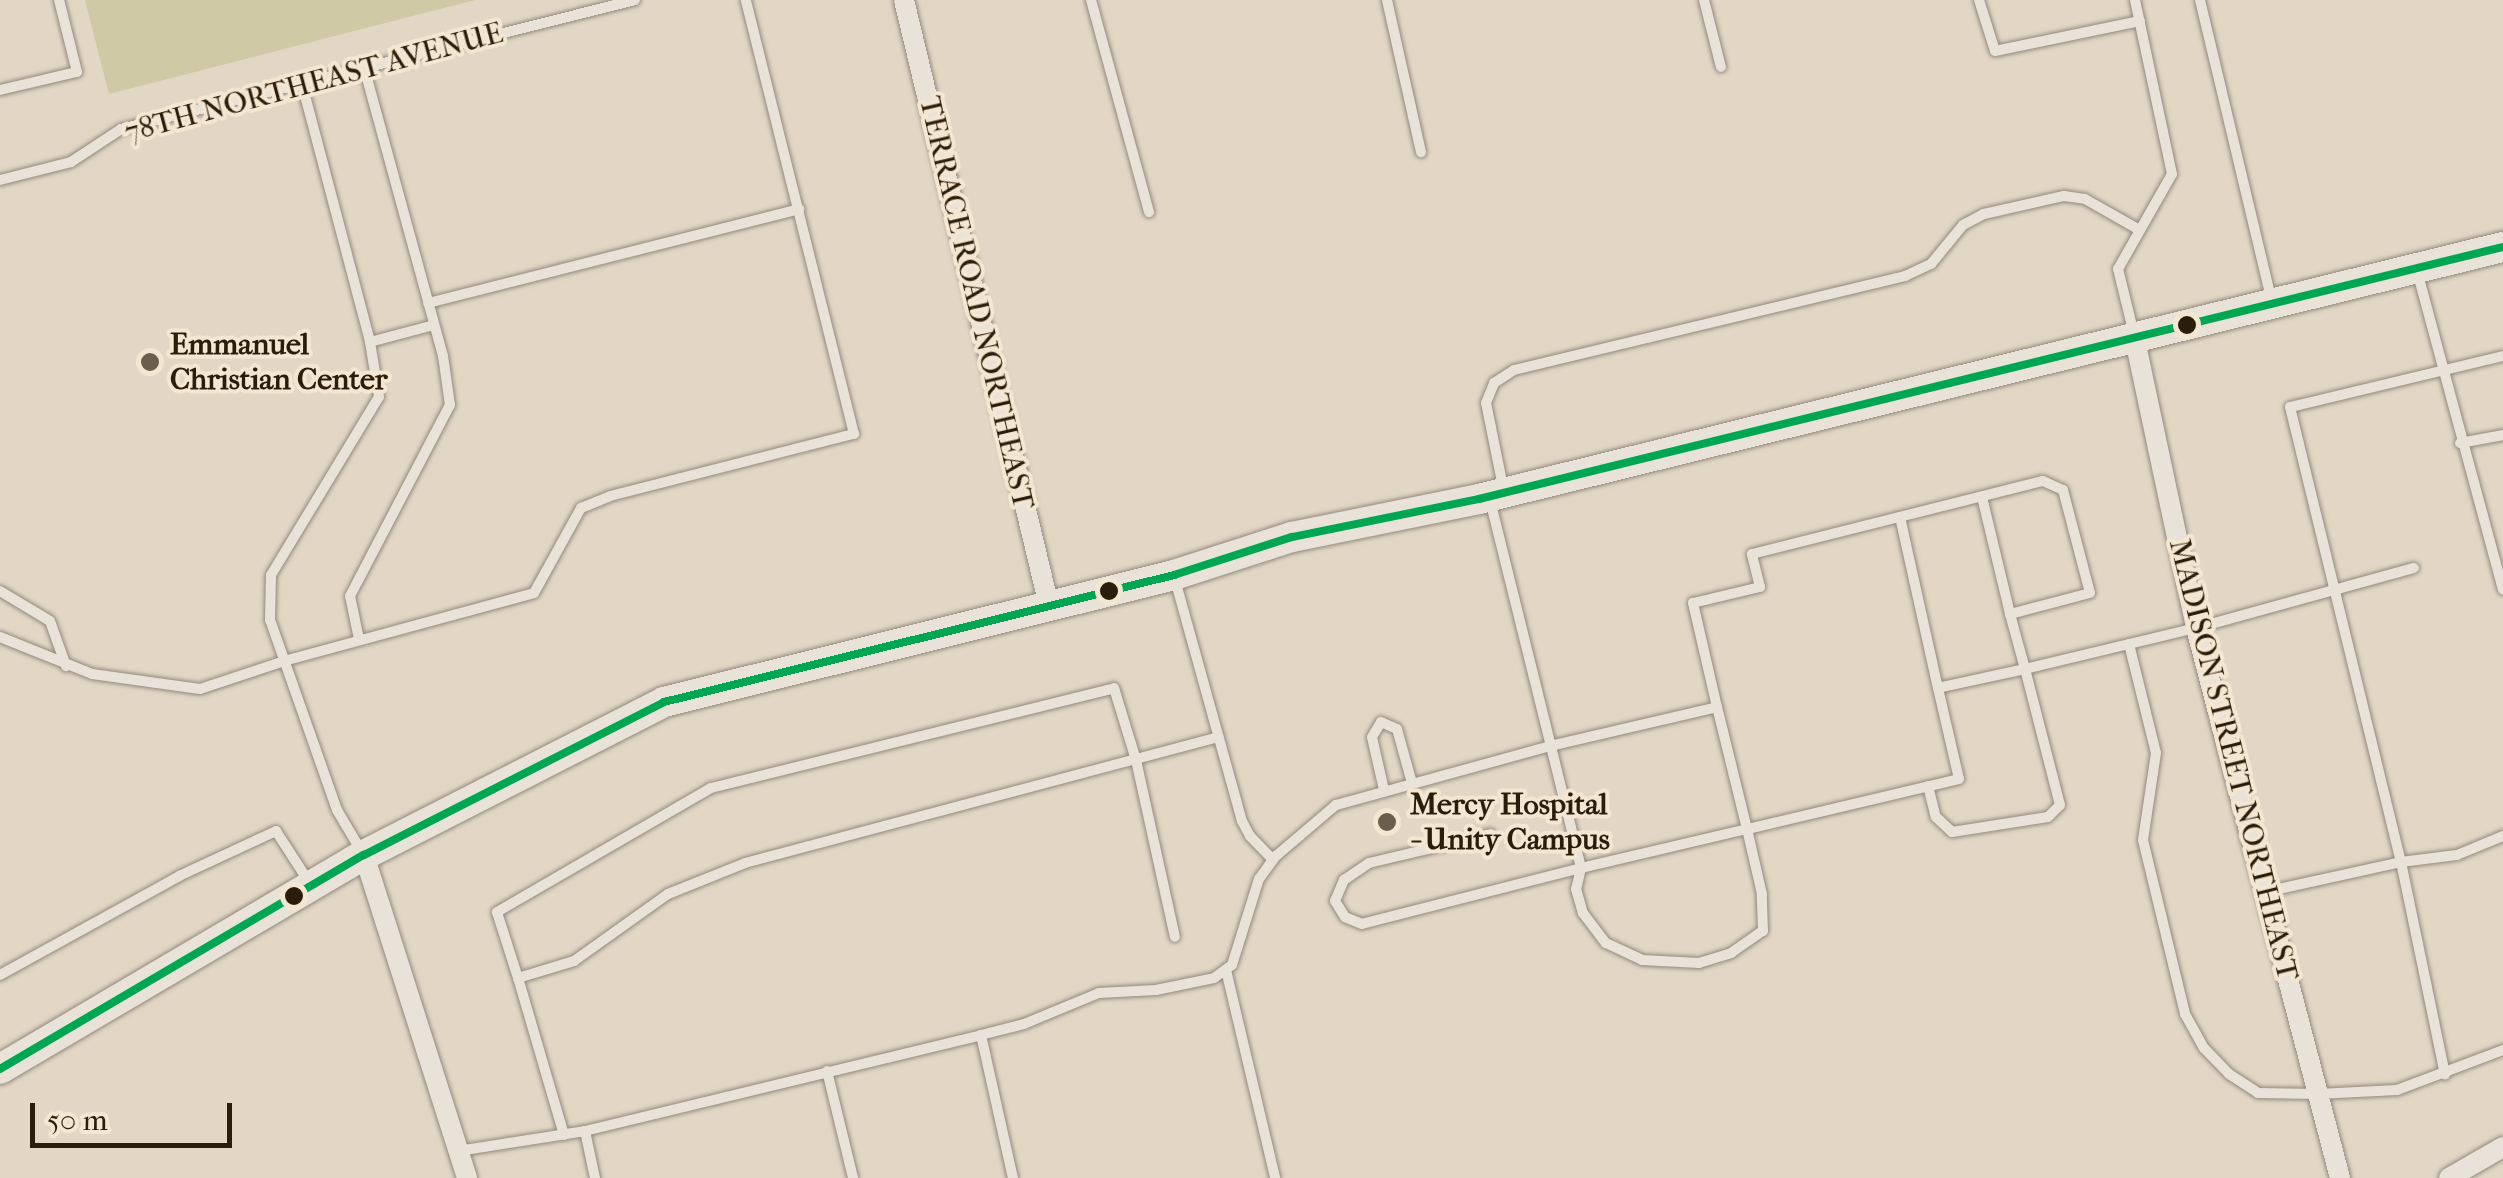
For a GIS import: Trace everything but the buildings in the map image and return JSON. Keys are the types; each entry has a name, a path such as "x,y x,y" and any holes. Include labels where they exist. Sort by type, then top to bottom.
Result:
{"street":[{"name":"TERRACE ROAD NORTHEAST","path":"904,0 1049,606"},
{"path":"0,1069 364,855 664,702 1174,575 1292,537 1497,495 2503,247"},
{"name":"MADISON STREET NORTHEAST","path":"2135,340 2196,628 2340,1178"},
{"path":"364,855 467,1178"},
{"path":"2450,1178 2503,1147"}],"lane":[{"path":"0,90 77,72 59,0"},
{"name":"78TH NORTHEAST AVENUE","path":"0,180 71,162 121,129 634,0"},
{"path":"0,638 66,666 200,690 284,661 534,593 581,508 854,434 746,0"},
{"path":"1092,0 1149,212"},
{"path":"1387,0 1421,152"},
{"path":"1704,0 1721,67"},
{"path":"1979,0 1994,51 2140,20"},
{"path":"2135,0 2172,174 2118,269 2135,340"},
{"path":"2200,0 2272,302"},
{"path":"359,640 350,596 450,405 434,325 364,68"},
{"path":"302,84 370,342 378,396 272,575 270,620 337,810 364,855"},
{"path":"2010,614 2090,593 2063,490 2043,482 1752,554 1760,587 1693,603 1762,894 1762,930 1731,953 1699,962 1642,960 1606,944 1584,914 1576,889 1581,868 1550,746 1497,495 1486,403 1494,383 1514,370 1905,276 1931,264 1963,225 1984,214 2064,196 2085,200 2138,229"},
{"path":"428,304 799,209"},
{"path":"2416,266 2445,369 2460,443 2503,590"},
{"path":"370,342 434,325"},
{"path":"2444,1075 2401,862 2332,592 2290,407 2503,356"},
{"path":"2460,443 2503,435"},
{"path":"1928,786 1936,817 1952,832 2048,816 2060,806 1982,497"},
{"path":"1491,834 1370,863 1344,880 1336,900 1345,917 1362,924 1959,778 1900,517"},
{"path":"1938,688 2196,628 2414,568"},
{"path":"1174,575 1242,821 1250,836 1273,860"},
{"path":"0,591 50,622 66,666"},
{"path":"2129,644 2156,753 2143,840 2185,1014 2204,1048 2229,1074 2258,1093 2318,1094 2397,1090 2503,1050"},
{"path":"564,1135 498,912 711,788 1114,688 1136,760 1175,937"},
{"path":"458,1152 564,1135 1024,1024 1099,994 1156,990 1214,978 1232,965 1259,879 1273,860 1336,805 1550,746 1718,708"},
{"path":"1384,790 1372,737 1381,722 1397,729 1412,783"},
{"path":"518,978 574,961 668,894 745,862 1219,738"},
{"path":"0,976 179,876 276,831 311,886"},
{"path":"2266,892 2401,862 2457,855 2503,836"},
{"path":"1226,970 1274,1178"},
{"path":"981,1034 1013,1178"},
{"path":"828,1071 853,1178"},
{"path":"584,1130 595,1178"}],"shaded area":[{"path":"85,0 475,0 109,94"}],"transit line":[{"path":"0,1069 364,855 664,702 1174,575 1292,537 1479,499 2503,247"}],"place":[{"name":"Emmanuel Christian Center","path":"150,362"},
{"name":"Mercy Hospital - Unity Campus","path":"1387,822"}]}
